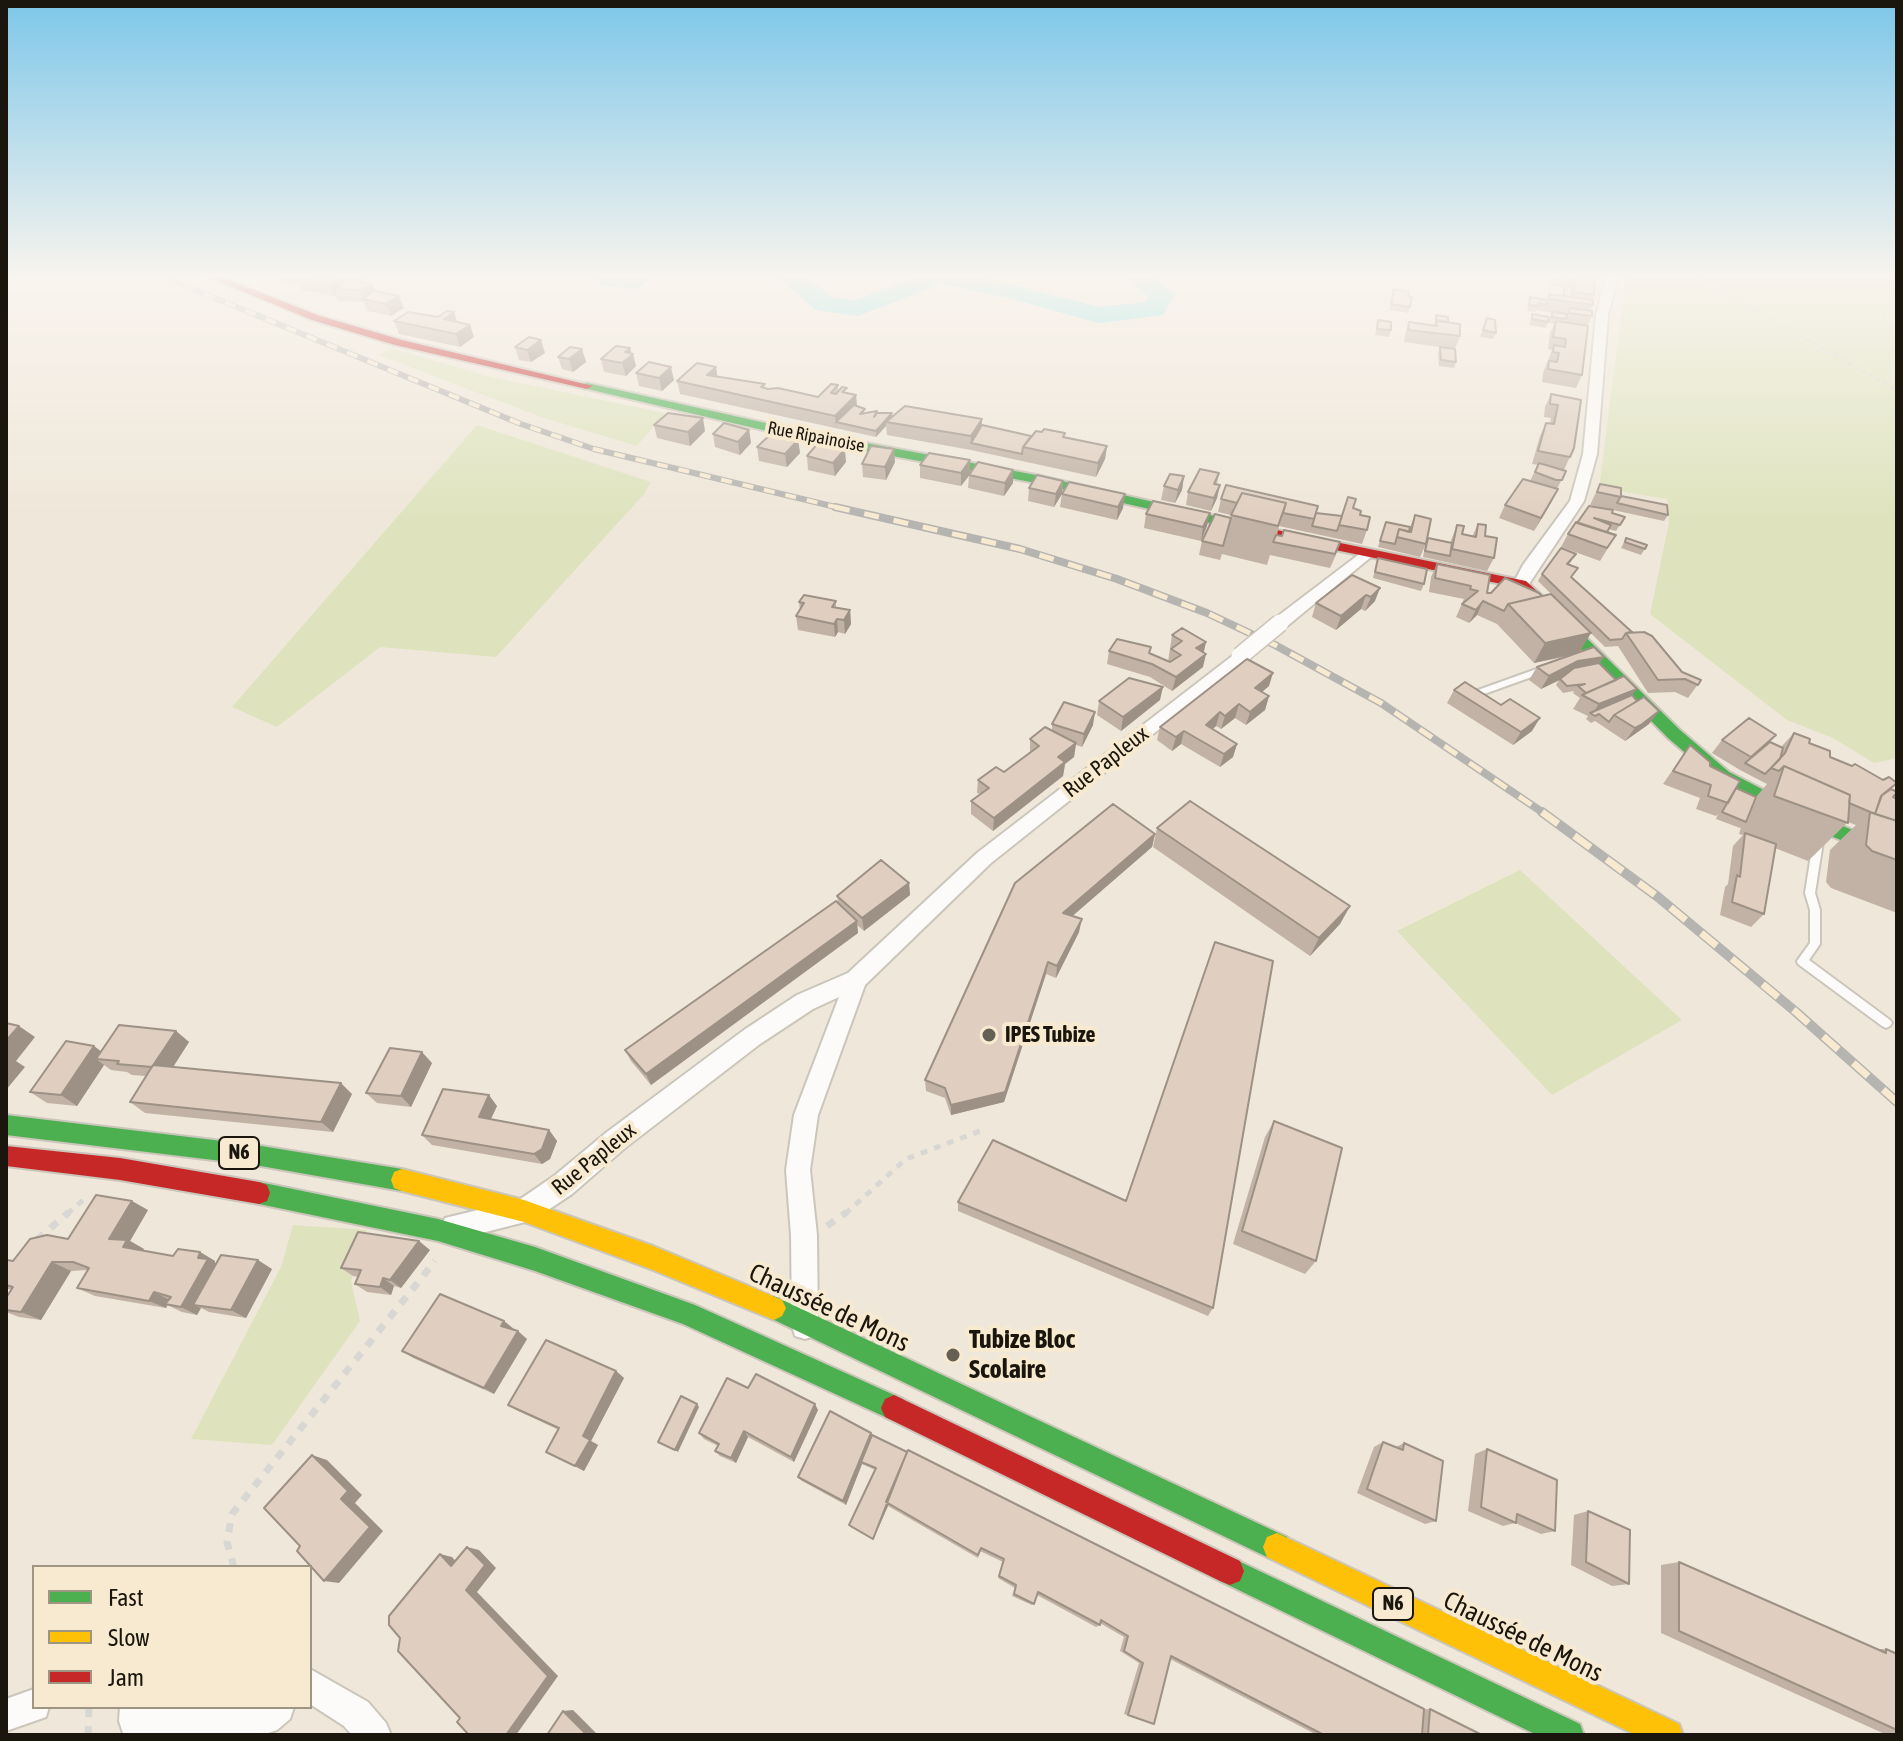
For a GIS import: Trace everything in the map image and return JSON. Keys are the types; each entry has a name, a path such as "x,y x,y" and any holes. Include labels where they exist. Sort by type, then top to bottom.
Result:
{"street":[{"name":"Rue Ripainoise","path":"464,358 677,408 1036,479 1366,554 1521,584"},
{"path":"1598,358 1590,454 1577,501 1521,584 1586,654 1723,776 1821,825 1897,857"},
{"name":"Rue Papleux","path":"447,1233 524,1211 563,1185 616,1140 752,1037 805,1002 856,980 984,858 1366,554"},
{"name":"Rue Papleux","path":"811,1368 804,1320 804,1235 798,1170 806,1115 856,980"},
{"name":"Chaussée de Mons","path":"6,1125 255,1155 409,1181 524,1211 653,1258 804,1320 1668,1735"},
{"name":"N6","path":"6,1156 120,1169 333,1206 447,1233 535,1259 687,1313 811,1368 1569,1735"},
{"path":"312,1686 356,1714 374,1735"},
{"path":"6,1715 32,1706"},
{"path":"136,1709 135,1721 265,1718 276,1709"}],"lane":[{"path":"1464,698 1551,667"},
{"path":"1821,825 1810,893 1815,910 1815,944 1802,961 1886,1023"}],"path":[{"path":"1840,358 1897,390"},
{"path":"804,1235 838,1221 906,1159 980,1131"},
{"path":"29,1247 120,1169"},
{"path":"233,1565 227,1542 232,1514 447,1233"},
{"path":"88,1735 89,1709"}],"green space":[{"path":"387,358 426,358 491,377 665,413 637,446 541,417"},
{"path":"1616,358 1897,358 1897,758 1874,763 1833,738 1787,720 1650,614 1669,523 1667,499 1599,488"},
{"path":"477,425 651,482 644,494 496,657 380,647 277,727 232,707"},
{"path":"1520,870 1682,1020 1552,1095 1397,931"},
{"path":"293,1225 367,1230 351,1281 360,1321 272,1445 191,1439 281,1267"}],"building":[{"path":"602,358 628,358 622,363"},
{"path":"1456,358 1456,362 1441,360"},
{"path":"1558,358 1584,358 1582,375 1548,369 1549,361 1557,362"},
{"path":"649,362 671,367 659,378 636,373"},
{"path":"697,363 716,367 707,375 765,384 761,387 768,389 778,388 818,397 831,384 838,385 831,393 836,394 842,387 847,388 842,392 856,395 835,416 677,381"},
{"path":"1551,394 1581,400 1570,457 1538,451 1546,423 1554,424 1558,405 1550,404"},
{"path":"854,405 865,409 860,414 877,411 874,417 877,413 892,413 876,431 836,422"},
{"path":"905,406 982,419 971,436 886,422"},
{"path":"668,413 703,418 688,432 654,425"},
{"path":"724,423 749,430 738,442 713,434"},
{"path":"982,425 1031,436 1022,454 971,443"},
{"path":"1044,429 1065,433 1063,437 1107,446 1098,463 1023,447 1036,431 1042,432"},
{"path":"771,434 798,440 785,454 757,447"},
{"path":"818,443 845,449 833,463 807,456"},
{"path":"871,446 894,449 885,467 862,464"},
{"path":"929,453 970,460 961,473 920,465"},
{"path":"978,462 1013,470 1005,483 969,475"},
{"path":"1539,463 1566,471 1562,480 1535,472"},
{"path":"1200,469 1219,473 1214,484 1220,485 1214,498 1188,492"},
{"path":"1170,474 1184,476 1178,490 1164,486"},
{"path":"1037,475 1063,481 1056,494 1029,488"},
{"path":"1523,479 1558,489 1541,518 1505,505"},
{"path":"1069,482 1125,494 1118,507 1062,494"},
{"path":"1600,484 1621,488 1621,497 1597,492"},
{"path":"1226,485 1318,506 1314,519 1283,513 1286,503 1242,493 1237,503 1221,499"},
{"path":"1242,493 1286,503 1278,526 1231,515"},
{"path":"1621,496 1667,505 1668,515 1617,503"},
{"path":"1348,497 1356,499 1353,508 1361,511 1360,515 1370,517 1367,530 1339,525"},
{"path":"1153,501 1210,513 1203,527 1146,514"},
{"path":"1589,506 1613,510 1612,513 1625,517 1620,525 1594,518 1611,525 1607,532 1615,535 1577,523"},
{"path":"1316,513 1342,516 1337,531 1312,526"},
{"path":"1215,514 1231,518 1223,546 1202,541"},
{"path":"1415,515 1431,519 1426,544 1397,537 1399,529 1411,532"},
{"path":"1386,522 1410,527 1409,532 1399,529 1395,544 1380,541"},
{"path":"1576,522 1616,535 1607,548 1568,534"},
{"path":"1478,524 1486,525 1485,536 1497,538 1494,558 1452,549 1457,525 1464,526 1462,534 1476,537"},
{"path":"1284,530 1340,542 1335,554 1273,542 1276,535 1282,536"},
{"path":"1428,538 1452,543 1450,556 1425,551"},
{"path":"1626,538 1647,545 1645,549 1625,542"},
{"path":"1561,548 1576,554 1567,564 1578,568 1571,577 1632,632 1626,633 1622,639 1610,640 1542,574"},
{"path":"1378,558 1427,569 1424,584 1375,572"},
{"path":"1437,564 1490,575 1487,593 1491,593 1505,578 1542,596 1508,604 1504,611 1483,601 1476,610 1462,604 1478,591 1470,589 1471,586 1435,578"},
{"path":"1352,575 1380,588 1371,597 1366,595 1341,616 1316,603"},
{"path":"1551,594 1591,633 1545,643 1508,604"},
{"path":"804,595 836,601 832,607 850,610 844,620 837,619 834,624 796,616 804,603 799,602"},
{"path":"1182,628 1206,642 1196,648 1206,654 1176,677 1152,664 1109,651 1117,639 1151,647 1149,653 1170,662 1181,655 1171,649 1182,641 1172,635"},
{"path":"1644,632 1652,636 1682,672 1701,680 1698,685 1685,679 1658,680 1626,633"},
{"path":"1594,647 1604,657 1578,661 1549,676 1537,667"},
{"path":"1247,659 1273,673 1255,688 1269,696 1250,712 1239,704 1225,716 1220,712 1206,725 1237,744 1224,754 1184,731 1176,737 1160,727"},
{"path":"1599,663 1616,680 1586,693 1578,686 1585,684 1567,686 1560,679 1574,668"},
{"path":"1624,676 1637,689 1599,704 1582,695"},
{"path":"1129,678 1163,687 1123,717 1099,701"},
{"path":"1465,682 1501,705 1510,699 1540,718 1521,732 1454,690"},
{"path":"1632,695 1637,701 1614,715 1609,722 1599,714 1595,716 1590,713"},
{"path":"1644,697 1659,711 1641,725 1635,728 1614,715"},
{"path":"1064,702 1095,712 1084,734 1052,724"},
{"path":"1749,718 1776,735 1751,757 1722,740"},
{"path":"1045,727 1076,743 1058,757 1065,762 994,818 971,801 989,788 978,780 996,767 1004,772 1039,746 1030,739"},
{"path":"1794,733 1830,751 1830,757 1852,766 1855,764 1883,780 1889,777 1897,783 1882,795 1875,814 1849,803 1850,795 1784,766 1779,771 1771,768 1785,753"},
{"path":"1770,742 1783,748 1780,759 1765,774 1745,763"},
{"path":"1690,745 1710,762 1710,766 1740,781 1728,803 1708,796 1711,785 1673,771"},
{"path":"1784,766 1850,795 1848,823 1774,796"},
{"path":"1736,788 1756,797 1746,822 1722,812"},
{"path":"1891,789 1897,792 1893,797 1897,799 1897,821 1875,814 1881,796"},
{"path":"1190,801 1350,906 1319,938 1157,828"},
{"path":"1113,804 1155,834 1063,913 1082,919 1057,966 1048,962 1005,1092 951,1105 945,1088 925,1080 1015,883"},
{"path":"1870,812 1897,821 1897,860 1872,851 1866,845"},
{"path":"1745,833 1776,844 1764,914 1732,902 1737,875 1740,877"},
{"path":"881,860 909,883 862,918 837,896"},
{"path":"836,901 857,921 646,1074 625,1050"},
{"path":"1215,942 1273,961 1213,1308 958,1202 993,1140 1126,1201"},
{"path":"6,1023 19,1026 6,1041"},
{"path":"119,1025 176,1031 152,1067 96,1059"},
{"path":"66,1041 94,1046 61,1095 30,1092"},
{"path":"390,1048 422,1052 401,1096 366,1093"},
{"path":"153,1065 341,1083 321,1122 130,1102"},
{"path":"443,1089 489,1095 479,1117 549,1130 542,1149 534,1154 422,1135"},
{"path":"1274,1121 1342,1148 1316,1261 1242,1231"},
{"path":"96,1195 132,1201 109,1239 127,1240 123,1247 173,1256 178,1249 200,1252 198,1258 208,1259 181,1307 165,1304 171,1297 154,1292 149,1301 77,1288 89,1268 73,1262 52,1262 21,1312 6,1310 6,1298 13,1287 6,1285 7,1260 13,1261 30,1239 47,1235 68,1239"},
{"path":"358,1232 419,1241 390,1280 383,1278 380,1287 355,1284 361,1270 341,1268"},
{"path":"221,1255 258,1260 231,1310 193,1305"},
{"path":"440,1294 504,1321 501,1326 518,1331 484,1388 402,1351"},
{"path":"546,1340 616,1371 583,1436 590,1440 575,1466 546,1452 559,1428 508,1405"},
{"path":"756,1374 815,1404 791,1457 744,1431 731,1458 715,1451 719,1444 699,1433 727,1378 748,1388"},
{"path":"681,1396 697,1404 675,1450 658,1442"},
{"path":"830,1411 871,1433 843,1501 798,1477"},
{"path":"872,1435 907,1452 873,1539 849,1525 876,1468 861,1462"},
{"path":"1383,1442 1403,1450 1404,1443 1443,1461 1436,1521 1367,1489"},
{"path":"1487,1449 1557,1480 1555,1531 1517,1514 1516,1523 1481,1507"},
{"path":"908,1450 1424,1709 1422,1735 1324,1735 1171,1656 1154,1724 1128,1715 1143,1663 1124,1651 1128,1636 1101,1620 1100,1625 1038,1592 1034,1604 1014,1594 1016,1585 999,1576 1004,1559 981,1548 978,1555 886,1502"},
{"path":"312,1455 348,1491 341,1499 370,1527 324,1581 297,1551 300,1546 264,1508"},
{"path":"1588,1511 1630,1530 1629,1584 1586,1562"},
{"path":"467,1547 485,1565 466,1590 548,1676 506,1735 469,1735 457,1722 460,1718 398,1651 400,1638 389,1625 389,1616 440,1554 451,1566"},
{"path":"1679,1562 1886,1653 1886,1649 1897,1654 1897,1730 1679,1631"},
{"path":"1430,1709 1482,1735 1428,1735"},
{"path":"563,1711 587,1735 547,1735"}],"railway":[{"path":"361,358 521,424 594,449 844,509"},
{"path":"835,507 1020,549 1117,579 1207,613 1275,645 1381,703 1545,814"},
{"path":"1542,812 1658,897 1796,1012 1897,1102"}],"traffic: fast":[{"path":"587,386 797,434 1036,479 1267,532"},
{"path":"1546,606 1674,734 1723,776 1783,808 1897,857"},
{"path":"6,1125 255,1155 402,1180"},
{"path":"259,1193 438,1230 535,1259 687,1313 894,1408"},
{"path":"774,1308 1277,1547"},
{"path":"1230,1571 1569,1735"}],"traffic: slow":[{"path":"402,1180 524,1211 653,1258 774,1308"},
{"path":"1277,1547 1668,1735"}],"traffic: jam":[{"path":"466,358 587,386"},
{"path":"1267,532 1521,584 1546,606"},
{"path":"6,1156 120,1169 259,1193"},
{"path":"894,1408 1230,1571"}],"place":[{"name":"IPES Tubize","path":"989,1035"},
{"name":"Tubize Bloc Scolaire","path":"953,1355"}]}
